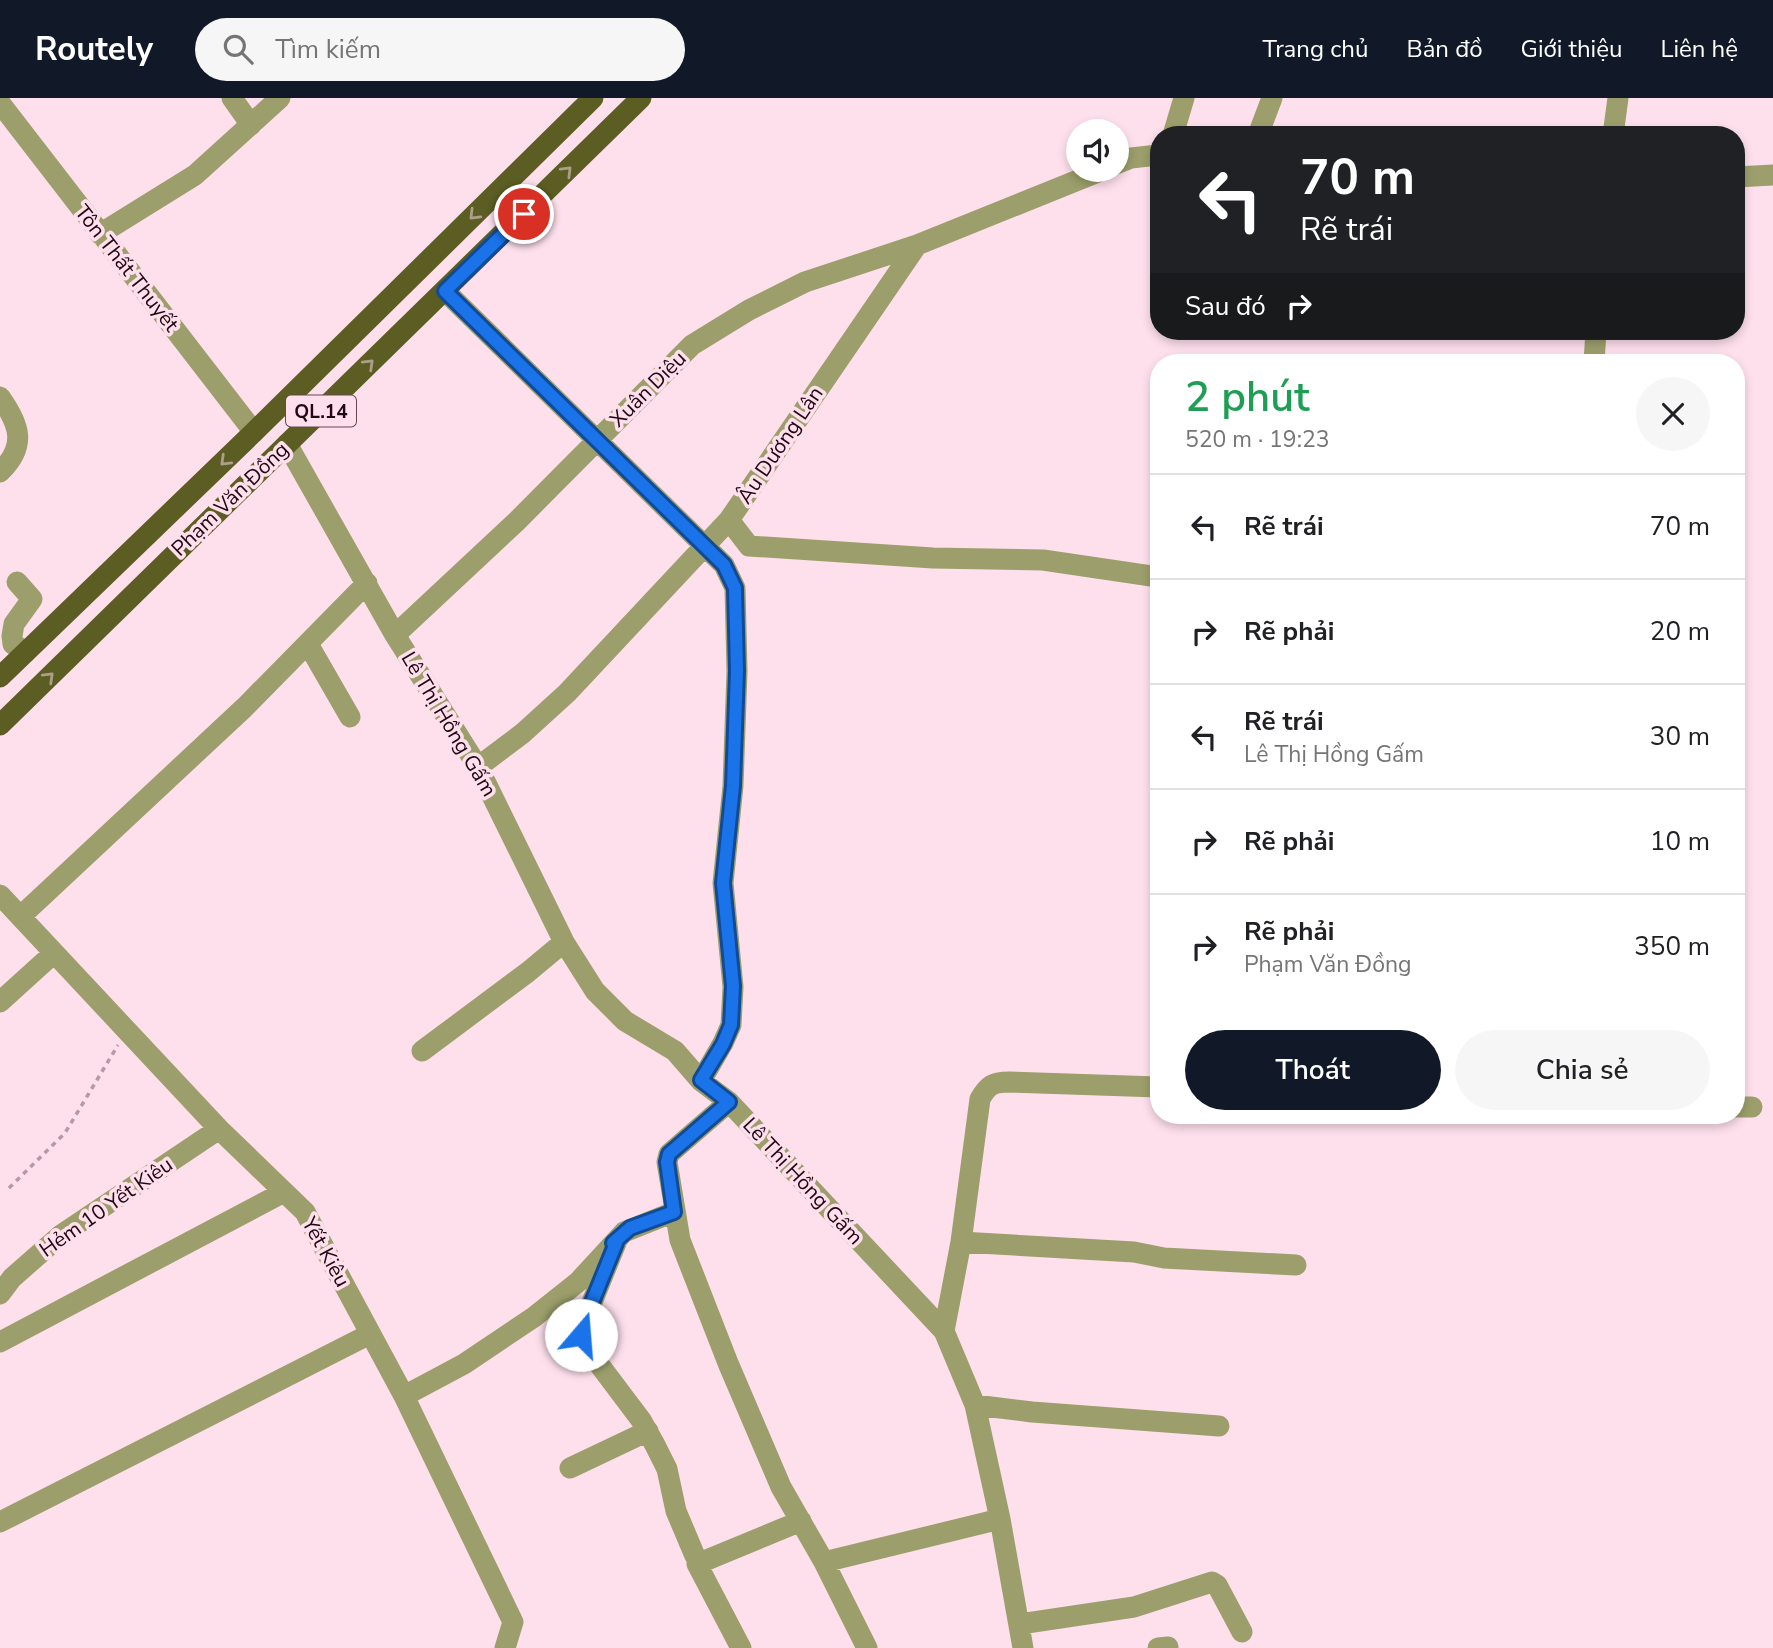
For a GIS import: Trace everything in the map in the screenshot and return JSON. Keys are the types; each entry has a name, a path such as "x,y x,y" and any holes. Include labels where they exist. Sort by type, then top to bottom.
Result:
{"main road":[{"name":"Phạm Văn Đồng","path":"0,677 254,432 593,98"},
{"name":"Phạm Văn Đồng","path":"0,725 642,98"}],"street":[{"path":"232,98 251,125"},
{"path":"100,234 194,174 280,98"},
{"path":"1176,126 1184,98"},
{"path":"1261,126 1272,98"},
{"path":"1614,126 1618,98"},
{"name":"Tôn Thất Thuyết","path":"0,103 254,432"},
{"path":"1129,159 1150,156"},
{"path":"1745,177 1773,175"},
{"path":"917,245 1073,182"},
{"name":"Xuân Diệu","path":"396,635 516,522 692,345 749,310 805,282 917,245"},
{"name":"Âu Dương Lân","path":"478,767 523,733 567,693 729,520 917,245"},
{"path":"445,291 724,565 735,588 737,671 733,786 723,883 733,986 731,1025 701,1080"},
{"path":"0,397 11,412 18,439 16,453 0,472"},
{"name":"Lê Thị Hồng Gấm","path":"287,444 396,635 478,767 564,942 595,991 625,1021 675,1051 701,1080 729,1102 944,1331 975,1405 1000,1519 1023,1648"},
{"path":"729,520 749,546 933,558 1043,560 1150,576"},
{"path":"17,582 32,599 12,630 13,644 26,652"},
{"path":"7,906 245,707 367,583"},
{"path":"308,644 351,716"},
{"name":"Yết Kiêu","path":"7,906 219,1129 305,1212 404,1396 513,1622 505,1648"},
{"path":"422,1051 564,942"},
{"path":"0,1002 54,953"},
{"path":"944,1331 961,1242 980,1099 987,1087 996,1082 1150,1087"},
{"path":"729,1102 669,1154 667,1162 680,1240 728,1363 781,1487 824,1562 867,1648"},
{"name":"Hẻm 10 Yết Kiêu","path":"0,1294 12,1278 61,1235 219,1129"},
{"path":"0,1342 284,1192"},
{"path":"674,1212 630,1228 613,1243 616,1243 581,1335 583,1343 648,1431 667,1469 676,1511 695,1556"},
{"path":"961,1242 1296,1265"},
{"path":"404,1396 464,1364 534,1317 578,1282 616,1243"},
{"path":"0,1522 370,1334"},
{"path":"975,1405 1219,1426"},
{"path":"570,1468 648,1431"},
{"path":"824,1562 1000,1519"},
{"path":"741,1648 697,1564 801,1521"},
{"path":"1020,1624 1134,1607 1212,1581 1217,1585 1242,1632"}],"path":[{"path":"9,1188 75,1120 127,1032"}],"route":[{"path":"524,214 445,291 724,565 735,588 736,721 733,786 723,883 733,986 731,1025 701,1080 729,1102 669,1154 667,1162 674,1212 630,1228 613,1243 616,1243 581,1335"}]}
